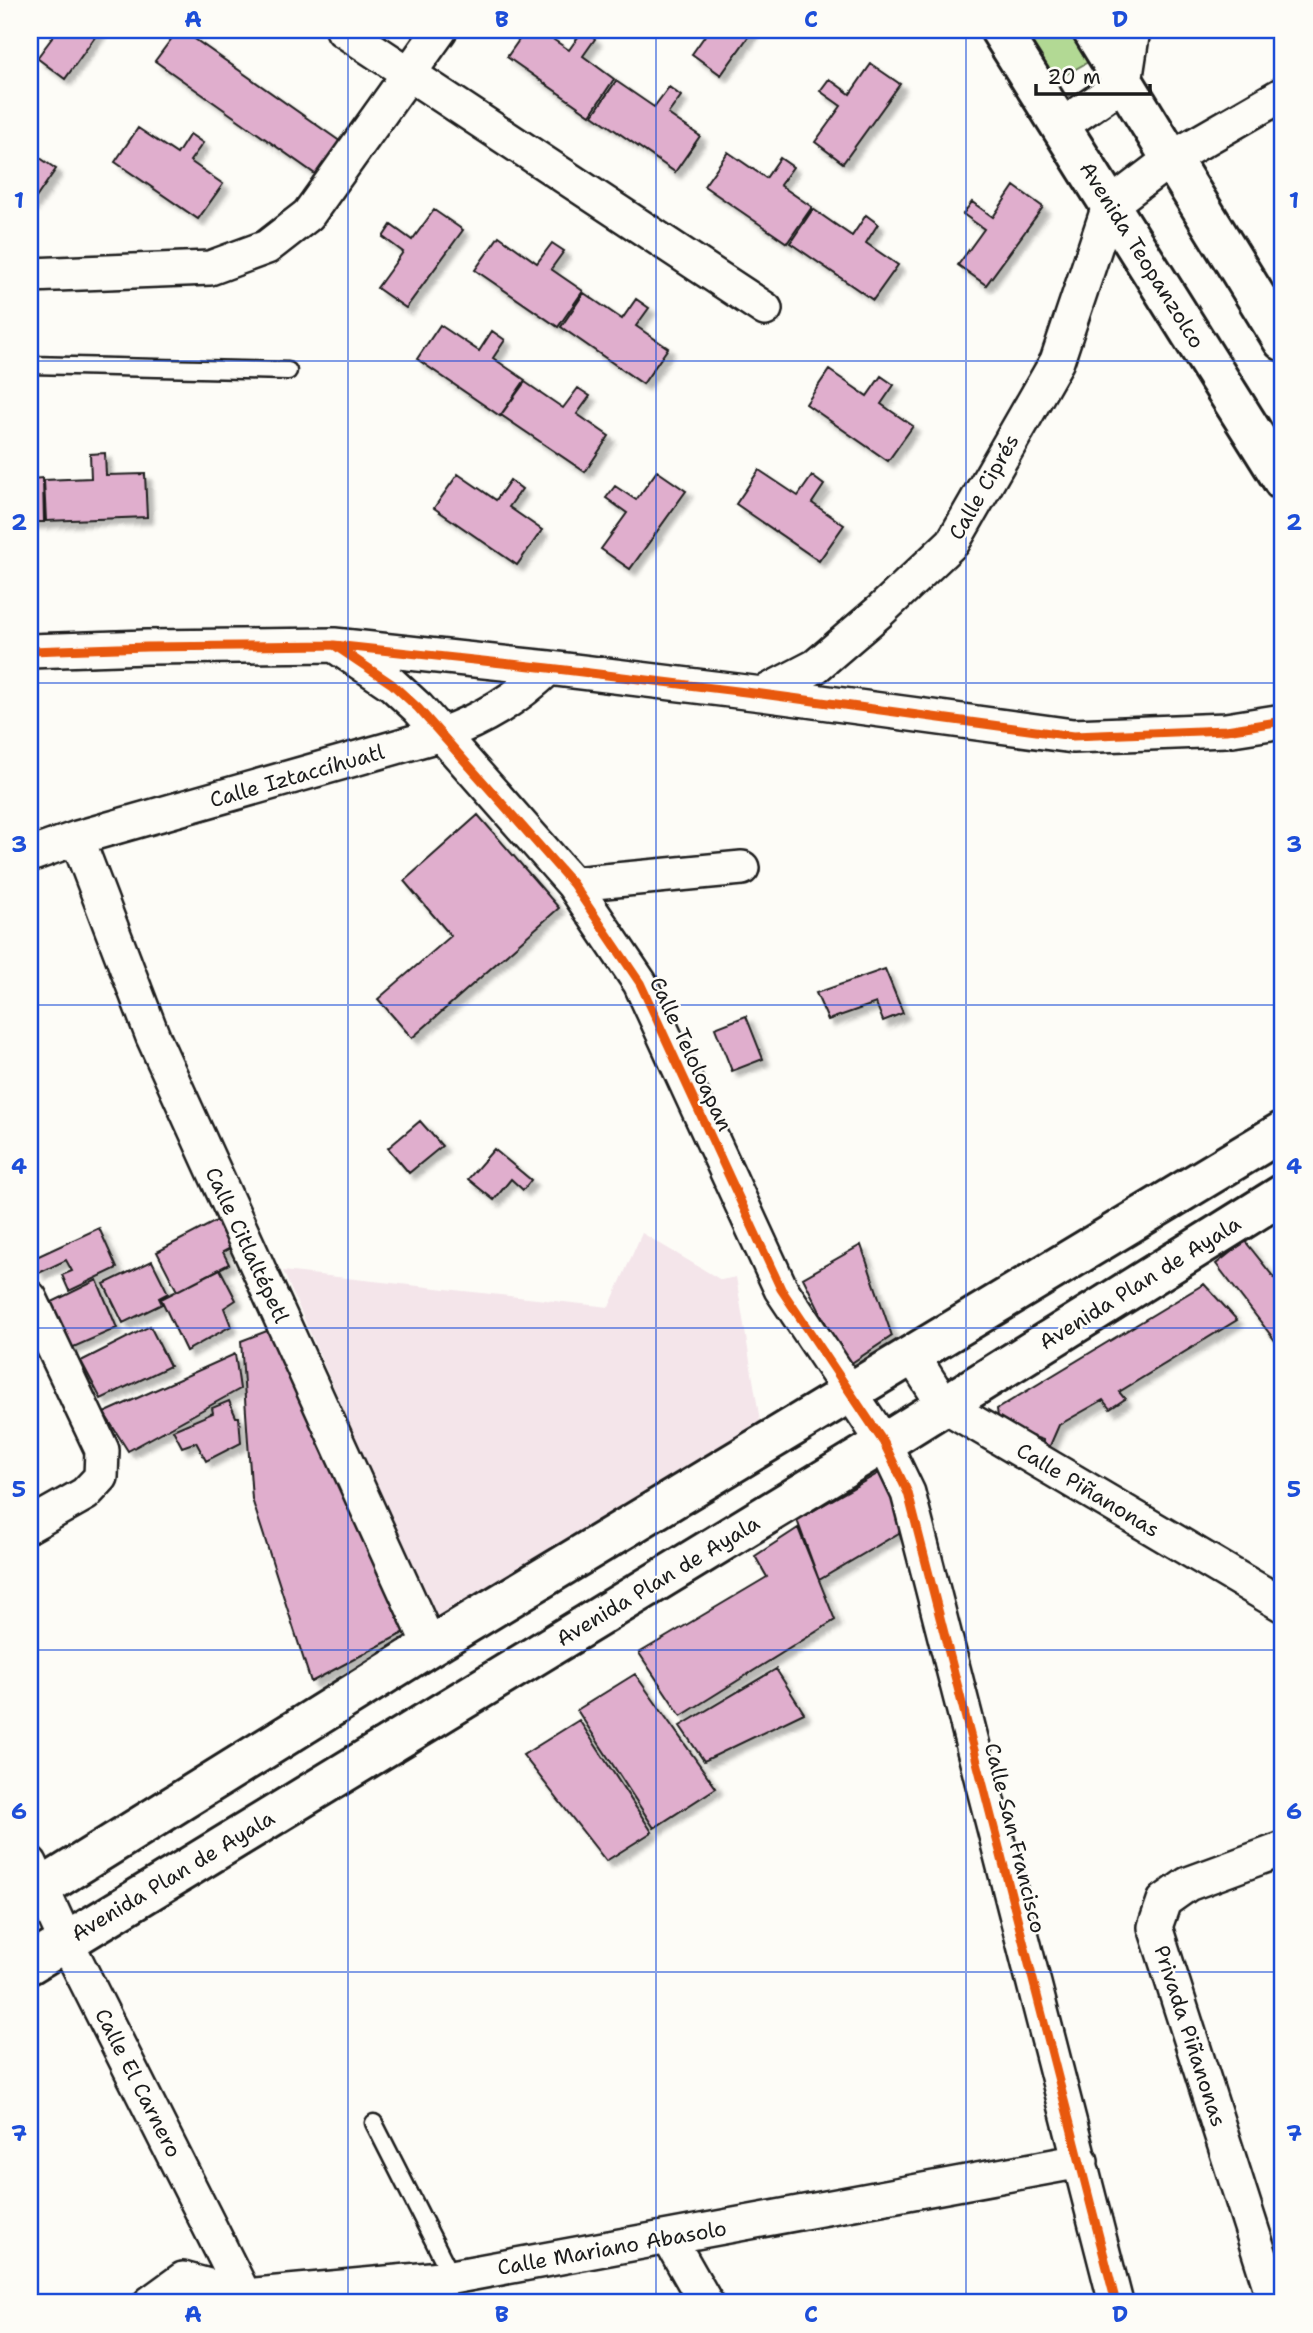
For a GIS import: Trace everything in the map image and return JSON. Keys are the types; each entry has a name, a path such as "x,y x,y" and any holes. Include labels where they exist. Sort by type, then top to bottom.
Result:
{"main road":[{"name":"Avenida Teopanzolco","path":"1000,30 1283,481"},
{"path":"1092,30 1283,341"},
{"path":"34,1882 852,1393 1283,1131"},
{"name":"Avenida Plan de Ayala","path":"30,1964 884,1443 1283,1194"}],"street":[{"path":"343,30 765,309"},
{"path":"30,275 210,268 267,247 308,215 440,30"},
{"path":"1061,126 1125,82 1133,30"},
{"path":"1110,205 1172,158 1283,94"},
{"name":"Calle Ciprés","path":"762,694 816,666 879,612 953,542 1057,361 1110,205"},
{"path":"30,652 147,647 334,645 762,694 1073,736 1226,730 1283,721"},
{"name":"Calle Teloloapan","path":"334,645 392,684 418,708 573,884 640,982 781,1289 852,1393"},
{"name":"Calle Iztaccíhuatl","path":"30,855 77,838 442,734 501,708 526,690 549,668"},
{"name":"Calle Citlaltépetl","path":"77,838 153,1037 430,1646"},
{"path":"573,884 742,869"},
{"path":"30,1298 102,1450 101,1477 85,1494 30,1525"},
{"name":"Calle Piñanonas","path":"912,1355 944,1405 1283,1605"},
{"name":"Calle San Francisco","path":"852,1393 884,1443 908,1493 1116,2303"},
{"name":"Privada Piñanonas","path":"1273,2297 1155,1927 1164,1901 1188,1884 1283,1849"},
{"name":"Calle El Carnero","path":"34,1882 246,2300"},
{"name":"Calle Mariano Abasolo","path":"150,2303 183,2278 246,2300 452,2277 1081,2161"},
{"path":"669,2238 706,2303"}],"lane":[{"path":"30,365 288,371"},
{"path":"374,2123 452,2277"}],"shaded area":[{"path":"642,1233 721,1280 736,1277 762,1433 440,1631 283,1271 609,1307"}],"green space":[{"path":"1000,30 1092,30 1106,52 1038,90"}],"building":[{"path":"58,30 100,30 65,79 37,58"},
{"path":"178,30 182,30 341,142 318,176 155,61"},
{"path":"526,30 539,30 569,50 583,30 595,39 583,56 614,79 590,115 507,57"},
{"path":"709,30 753,30 721,75 692,54"},
{"path":"871,64 900,84 843,163 815,142 841,106 820,91 829,79 850,94"},
{"path":"616,81 654,107 669,87 681,96 668,114 700,136 675,172 593,115"},
{"path":"138,128 177,154 190,134 203,143 190,161 223,184 198,219 115,162"},
{"path":"30,151 56,169 31,205 30,204"},
{"path":"728,152 766,178 780,158 793,167 780,185 812,207 787,243 704,186"},
{"path":"1014,186 1043,207 986,285 958,265 984,229 963,214 972,202 993,217"},
{"path":"813,209 852,236 866,215 878,224 866,243 898,265 873,300 790,243"},
{"path":"434,210 463,230 406,308 377,288 403,252 383,237 391,225 412,240"},
{"path":"499,236 537,263 552,243 564,251 551,269 583,291 558,327 475,270"},
{"path":"584,293 622,319 636,299 649,308 636,326 668,348 643,384 561,327"},
{"path":"440,325 479,351 492,331 505,340 493,358 525,380 500,416 417,359"},
{"path":"829,370 867,396 881,376 894,385 881,404 913,426 888,461 806,404"},
{"path":"525,382 563,408 578,388 590,396 577,414 609,436 585,472 501,415"},
{"path":"105,453 106,475 145,474 147,517 46,521 44,480 91,478 90,454"},
{"path":"759,470 798,496 812,476 824,485 812,503 844,525 819,561 736,504"},
{"path":"657,471 686,491 630,569 601,549 627,513 606,498 615,486 636,500"},
{"path":"458,474 496,500 510,480 522,489 509,507 542,530 517,565 434,508"},
{"path":"43,478 44,522 30,522 30,479"},
{"path":"478,815 559,908 412,1038 378,999 451,936 404,881"},
{"path":"885,969 903,1013 883,1021 876,1003 828,1020 816,993"},
{"path":"746,1016 763,1059 732,1071 715,1028"},
{"path":"420,1121 442,1146 409,1173 388,1148"},
{"path":"494,1149 531,1180 523,1190 511,1179 494,1200 468,1179"},
{"path":"218,1220 232,1247 223,1252 229,1264 177,1291 157,1252"},
{"path":"99,1228 117,1268 69,1291 62,1275 72,1271 66,1260 39,1273 32,1259"},
{"path":"1245,1241 1283,1289 1283,1351 1216,1264"},
{"path":"861,1245 892,1336 847,1366 803,1278"},
{"path":"152,1261 168,1293 159,1298 162,1304 123,1323 104,1284"},
{"path":"220,1269 236,1300 224,1308 231,1326 186,1351 161,1299"},
{"path":"97,1280 117,1328 69,1349 48,1304"},
{"path":"1204,1284 1237,1320 1119,1392 1125,1399 1110,1409 1103,1400 1059,1425 1049,1448 1043,1445 1043,1440 999,1425 997,1409"},
{"path":"150,1326 170,1366 101,1399 81,1361"},
{"path":"272,1329 407,1631 311,1682 252,1499 241,1341"},
{"path":"235,1354 240,1389 128,1451 104,1413"},
{"path":"229,1401 236,1417 239,1417 241,1443 206,1461 196,1442 182,1447 173,1430 213,1413 212,1408"},
{"path":"888,1468 909,1527 819,1580 797,1520"},
{"path":"798,1528 835,1620 681,1716 639,1653 767,1577 755,1556"},
{"path":"776,1669 804,1713 704,1761 680,1726"},
{"path":"635,1674 716,1788 654,1828 577,1710"},
{"path":"579,1720 652,1832 606,1861 523,1755"}],"cycle path":[{"path":"334,645 392,684 418,708 573,884 640,983 781,1289 884,1443 908,1493 1116,2303"},
{"path":"30,651 334,645 762,694 1073,736 1226,730 1283,721"}]}
